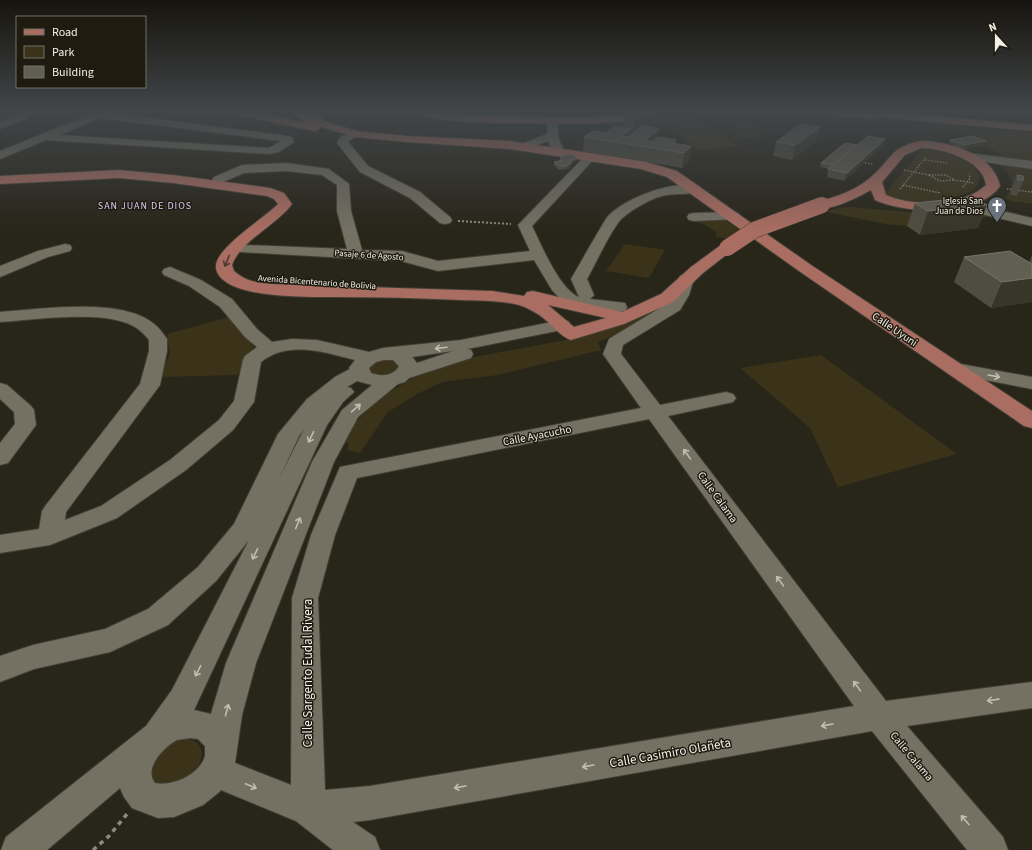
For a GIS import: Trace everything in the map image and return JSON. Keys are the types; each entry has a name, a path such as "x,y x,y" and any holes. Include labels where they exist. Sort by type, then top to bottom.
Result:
{"main road":[{"name":"Calle Uyuni","path":"558,152 657,168 672,174 804,268 1032,421"},
{"path":"566,329 616,312 667,298 692,274 754,230 787,216 830,203 876,186 903,152"},
{"path":"692,274 717,263 771,228 822,210 830,203 868,203 904,206 957,204 982,196 993,186 992,179 987,170 980,164 957,152"},
{"path":"0,177 87,170 120,170 218,180 282,189 290,193 297,202 296,207 275,226 245,249"},
{"name":"Avenida Bicentenario de Bolivia","path":"0,180 119,174 173,179 270,192 279,196 285,204 280,213 236,246 228,257 224,264 224,270 230,278 236,282 258,288 302,291 433,293 510,298 538,306 548,311 566,329"},
{"path":"876,186 880,197 904,206"},
{"name":"Avenida Bicentenario de Bolivia","path":"245,249 237,266 241,273 258,279 387,286 495,289 518,292 576,307 616,312"}],"street":[{"path":"350,152 364,169 415,195 445,220"},
{"path":"590,157 525,226 554,281 566,297 616,312"},
{"path":"968,157 1032,164"},
{"path":"218,180 242,169 286,167 325,172 343,184 341,197 344,215 356,254"},
{"path":"586,294 579,279 613,219 622,212 652,195 662,192 694,189 688,211 737,219"},
{"path":"982,196 997,200"},
{"path":"957,204 1032,222"},
{"path":"1002,215 998,211 998,208 1013,204"},
{"path":"0,272 44,254 65,248"},
{"name":"Pasaje 6 de Agosto","path":"245,249 402,256 438,266 539,255"},
{"path":"170,272 195,283 226,303 251,333 270,349"},
{"name":"Calle Calama","path":"692,274 682,295 674,306 615,343 612,354 879,716 990,850"},
{"path":"0,317 88,312 124,316 143,324 158,339 158,351 150,385 54,510 50,536"},
{"path":"0,669 33,657 110,640 158,618 207,574 244,529 289,434 314,403 342,381 390,354 566,329"},
{"path":"0,544 50,536 109,512 178,465 226,425 244,402 252,360 262,352 292,344 317,345 364,369 375,381 397,377 463,355 566,329"},
{"path":"364,369 336,398 317,424 183,700 137,760 134,773 135,784 142,794 152,800 164,802 179,799 200,788 206,783 218,760 226,715 241,663 323,462 349,414 408,370 409,365 407,361 403,358 390,354"},
{"path":"955,369 1032,383"},
{"path":"0,389 24,410 26,425 0,458"},
{"name":"Calle Ayacucho","path":"348,472 726,398"},
{"name":"Calle Sargento Eudal Rivera","path":"308,809 305,598 323,535 348,472"},
{"name":"Calle Casimiro Olañeta","path":"308,809 370,803 879,716 1032,695"},
{"path":"18,850 167,730 180,725 193,723 204,725 213,730 219,738 218,760"},
{"path":"218,760 308,809 362,850"}],"path":[{"path":"896,193 927,156"},
{"path":"962,188 967,184 970,178 969,172"},
{"path":"929,175 946,175 954,180 940,180 929,175"},
{"path":"903,185 940,193"},
{"path":"876,186 900,189"},
{"path":"993,186 1032,192"},
{"path":"936,196 941,196"},
{"path":"445,220 525,226"},
{"path":"93,850 109,836 142,794"}],"green space":[{"path":"921,152 945,152 957,156 970,164 980,176 975,188 969,192 948,198 921,202 898,202 891,200 884,194"},
{"path":"995,152 1032,152 1032,204 1012,201 1005,198 1010,191 1012,184 1011,179 1004,169 987,156 1005,158"},
{"path":"851,207 919,213 950,212 997,216 907,226 885,224 827,212 837,208"},
{"path":"723,219 742,232 731,239 716,237 716,232 704,224 692,221"},
{"path":"625,244 665,250 649,278 606,271"},
{"path":"661,306 618,334 598,342 601,350 498,375 442,382 417,394 388,412 360,453 347,450 349,443 341,442 356,422 380,398 421,373 458,360 571,339"},
{"path":"229,317 247,336 254,346 237,375 160,377 170,353 167,334"},
{"path":"821,355 957,454 838,487 810,428 740,368"},
{"path":"391,358 401,365 398,371 384,377 369,374 367,365 370,362"},
{"path":"182,738 192,740 198,744 201,750 199,764 195,771 181,782 174,784 160,784 156,782 151,778 149,764 165,744"}],"building":[{"path":"835,152 849,152 833,165 821,163"},
{"path":"849,152 871,152 847,173 828,169"},
{"path":"565,155 573,155 577,158 567,160 571,163 567,166 559,166 554,162 563,160 560,157"},
{"path":"1017,175 1023,176 1024,180 1018,180"},
{"path":"972,197 987,205 928,211 915,203"},
{"path":"1010,251 1032,264 1032,278 1002,282 964,257"}],"place":[{"name":"Iglesia San Juan de Dios","path":"997,223"}],"district":[{"name":"SAN JUAN DE DIOS","path":"145,205"}]}
